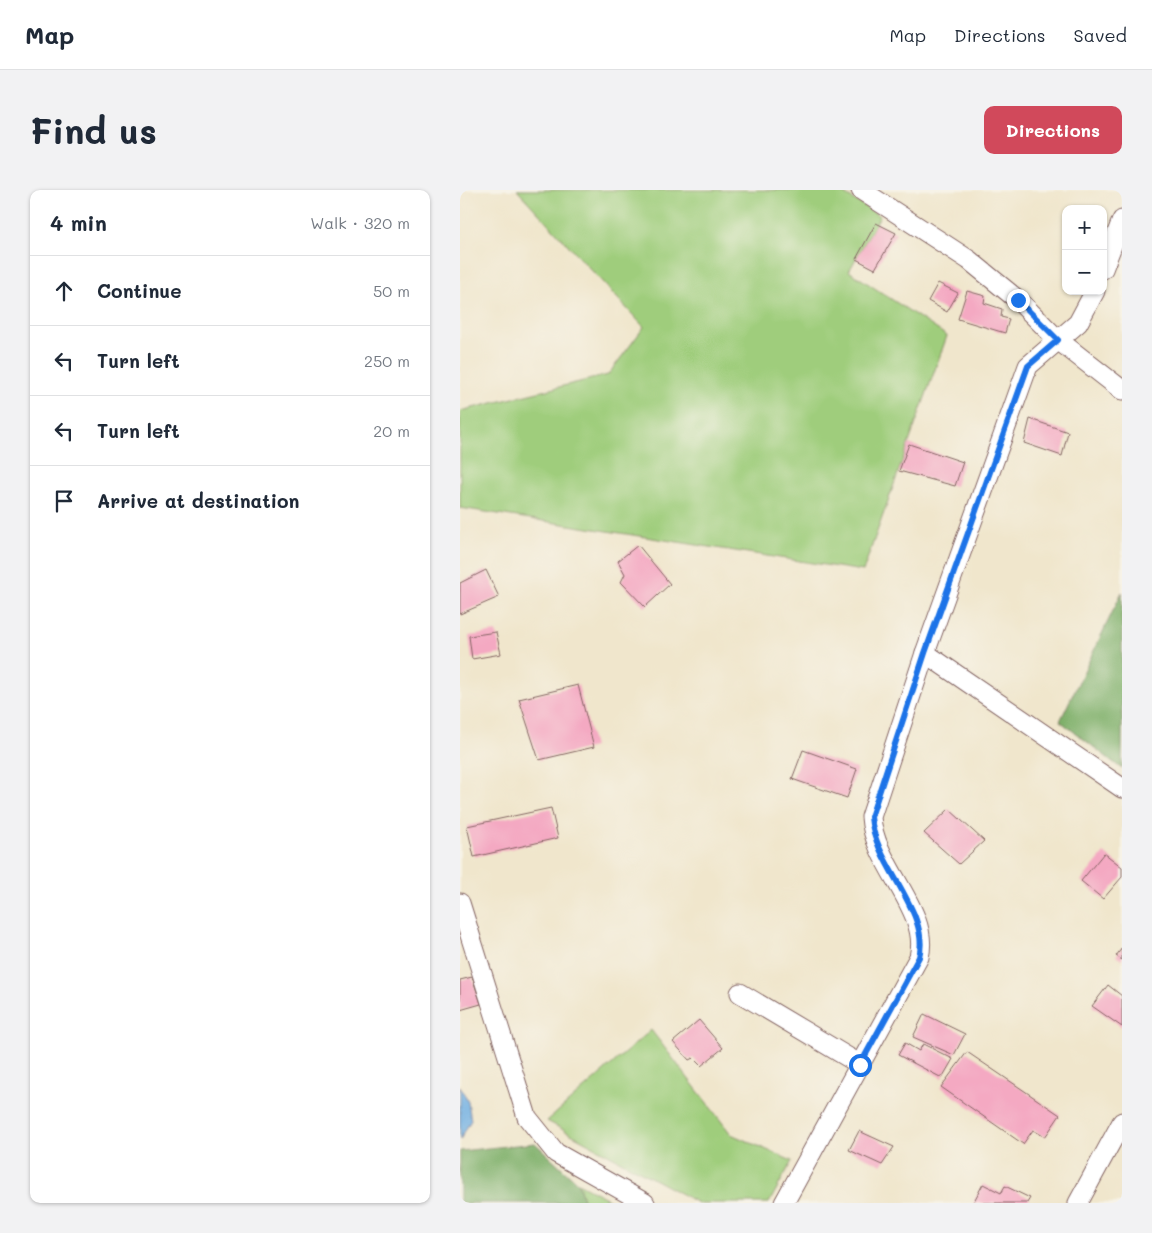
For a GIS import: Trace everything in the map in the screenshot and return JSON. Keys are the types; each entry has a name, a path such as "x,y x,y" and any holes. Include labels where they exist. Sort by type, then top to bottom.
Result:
{"street":[{"path":"861,190 969,260 1018,300 1058,340 1122,390"},
{"path":"1107,259 1122,220"},
{"path":"784,1203 919,957 923,944 919,925 874,840 871,817 925,653 1028,366 1078,323 1090,305 1094,295"},
{"path":"925,653 1122,788"},
{"path":"460,903 527,1116 556,1154 645,1203"},
{"path":"740,993 860,1065"},
{"path":"1078,1203 1122,1122"}],"green space":[{"path":"517,190 838,190 880,216 849,271 947,336 863,571 460,508 460,411 608,375 644,327"},
{"path":"1122,592 1122,769 1060,721"},
{"path":"651,1030 731,1134 792,1161 769,1203 698,1203 547,1121"},
{"path":"535,1143 578,1183 584,1203 460,1203 460,1151"},
{"path":"578,1183 616,1203 584,1203"}],"water":[{"path":"460,1086 468,1102 471,1120 460,1140"}],"building":[{"path":"876,223 896,233 875,269 856,259"},
{"path":"938,283 958,293 947,312 928,301"},
{"path":"967,291 985,296 984,303 1002,309 1001,317 1009,319 1005,333 958,319"},
{"path":"1030,419 1068,432 1062,456 1024,443"},
{"path":"909,444 963,462 955,486 899,471"},
{"path":"638,545 670,584 645,607 621,582 625,574 618,561"},
{"path":"486,570 499,597 460,614 460,583"},
{"path":"496,632 501,654 472,659 469,636"},
{"path":"578,685 594,747 539,760 519,699"},
{"path":"803,750 857,769 847,798 792,779"},
{"path":"551,808 558,838 474,857 467,826"},
{"path":"949,809 984,841 959,864 924,833"},
{"path":"1104,853 1122,867 1122,877 1103,899 1081,881"},
{"path":"1122,948 1122,960 1116,956"},
{"path":"472,977 481,1004 460,1010 460,980"},
{"path":"1108,985 1122,996 1122,1027 1092,1006"},
{"path":"924,1014 965,1034 954,1055 913,1037"},
{"path":"699,1020 723,1048 701,1066 693,1058 689,1060 673,1042"},
{"path":"905,1043 919,1051 923,1044 953,1059 942,1078 898,1055"},
{"path":"967,1052 1060,1115 1045,1137 1033,1130 1023,1144 941,1087"},
{"path":"859,1131 894,1147 882,1165 849,1150"},
{"path":"983,1184 1001,1193 1005,1186 1030,1198 1027,1203 973,1203"}],"route":[{"path":"860,1065 919,957 923,944 919,925 874,840 871,817 925,653 1028,366 1043,351 1058,340 1018,300"}]}
